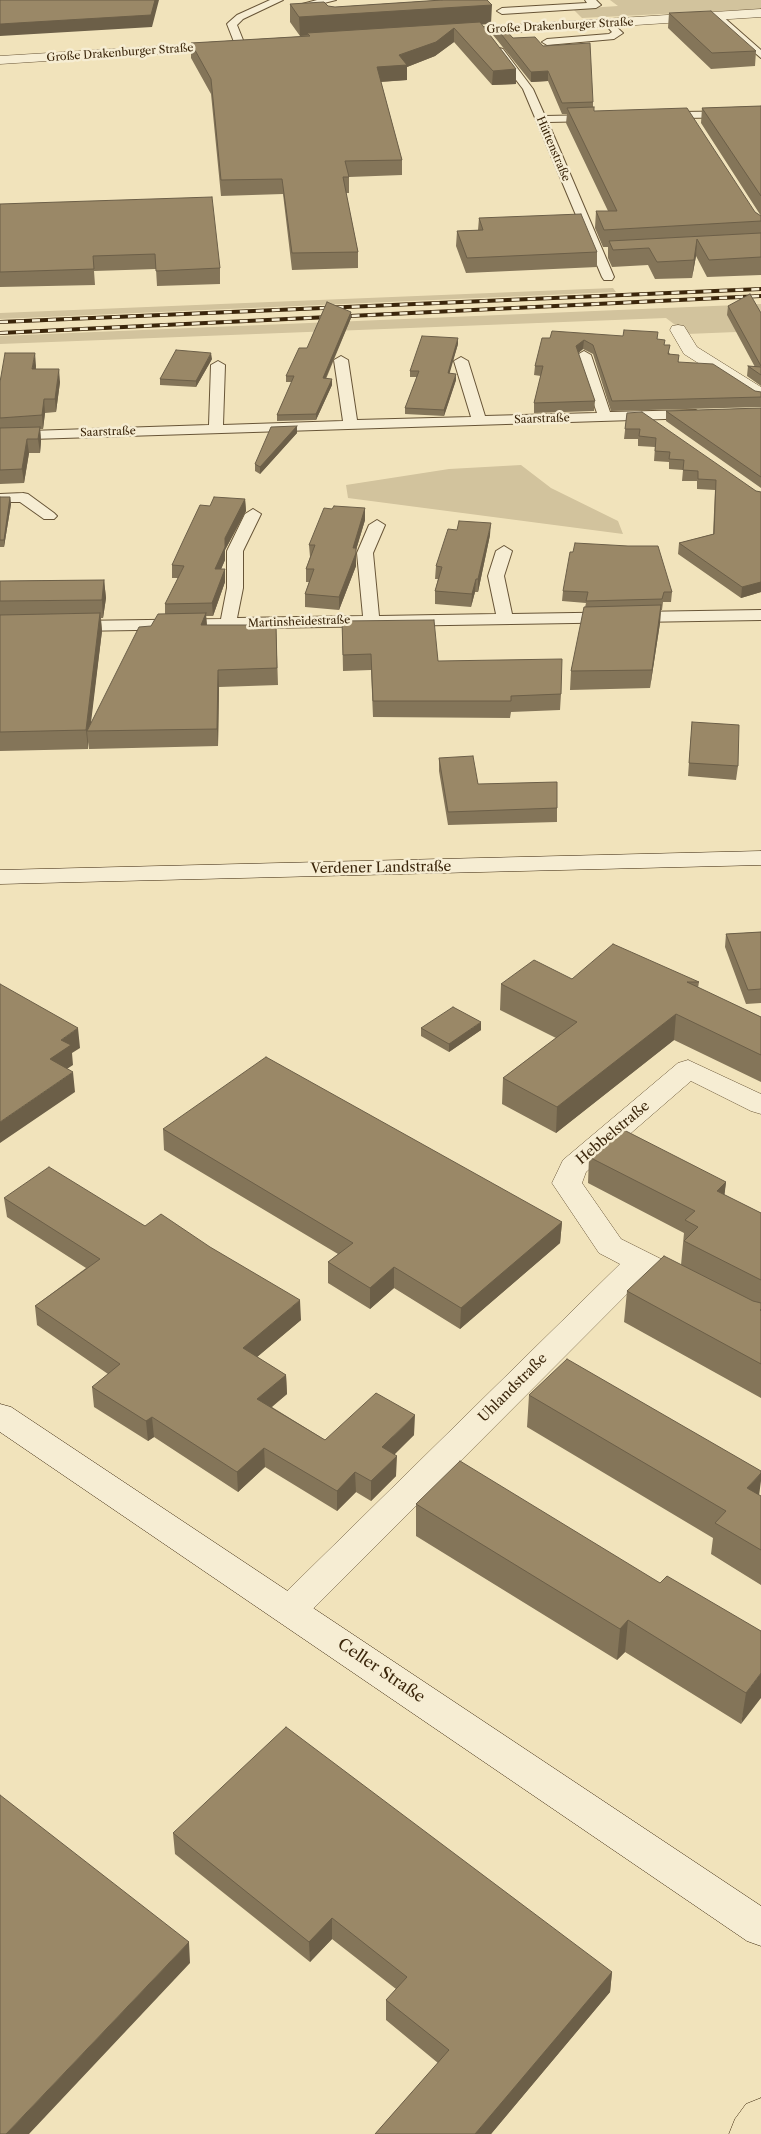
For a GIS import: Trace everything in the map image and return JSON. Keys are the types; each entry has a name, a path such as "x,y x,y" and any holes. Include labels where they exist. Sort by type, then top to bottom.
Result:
{"highway":[{"path":"750,2134 761,2119"}],"street":[{"name":"Große Drakenburger Straße","path":"434,34 761,13"},
{"name":"Große Drakenburger Straße","path":"0,60 244,45"},
{"path":"678,330 690,350 761,395"},
{"name":"Verdener Landstraße","path":"0,877 761,858"},
{"name":"Hebbelstraße","path":"640,1263 610,1246 567,1183 573,1167 688,1069 761,1104"},
{"path":"640,1263 709,1297"},
{"name":"Uhlandstraße","path":"290,1610 329,1569 640,1263"},
{"name":"Celler Straße","path":"0,1416 761,1928"}],"lane":[{"name":"Große Drakenburger Straße","path":"244,45 232,24 240,17 278,0"},
{"path":"259,8 271,10 331,0"},
{"path":"502,11 596,5 590,0"},
{"path":"717,16 761,55"},
{"path":"547,42 611,38 618,33 609,23"},
{"name":"Hüttenstraße","path":"482,30 528,89 602,253 608,277"},
{"path":"696,127 690,118 674,116 761,114"},
{"path":"541,119 610,117"},
{"path":"584,355 605,416"},
{"path":"341,360 351,424"},
{"path":"461,361 479,420"},
{"path":"216,429 218,365"},
{"name":"Saarstraße","path":"0,436 712,413"},
{"path":"644,415 667,432"},
{"path":"0,498 23,497 49,516"},
{"name":"Martinsheidestraße","path":"228,624 235,588 235,550 253,514"},
{"name":"Martinsheidestraße","path":"370,620 365,553 377,525"},
{"path":"504,552 496,576 505,618"},
{"name":"Martinsheidestraße","path":"60,626 761,615"}],"shaded area":[{"path":"610,0 761,0 761,9 582,18 573,9 618,6"},
{"path":"613,288 616,292 0,319 0,313"},
{"path":"761,304 761,331 687,334 666,318 0,344 0,336"},
{"path":"521,465 551,488 618,521 623,534 348,498 346,485 449,469"}],"building":[{"path":"0,0 155,0 151,15 0,24"},
{"path":"442,0 487,0 492,5 299,17 290,4 324,2 328,6 335,7"},
{"path":"711,11 756,51 712,53 669,13"},
{"path":"480,22 516,69 493,71 454,28 436,42 399,55 407,65 377,67 402,160 345,161 349,177 343,177 358,252 292,253 282,179 221,180 211,79 191,43 310,36 307,33"},
{"path":"494,25 501,25 513,38 535,37 543,46 590,43 593,102 562,103 548,71 531,72"},
{"path":"761,106 761,196 702,108"},
{"path":"594,107 594,111 687,108 755,212 761,216 761,221 604,230 596,211 617,211 567,108"},
{"path":"212,197 220,268 156,271 155,254 93,256 94,269 0,272 0,204"},
{"path":"581,214 597,252 467,258 457,231 483,230 479,218"},
{"path":"761,233 761,257 709,260 697,239 694,260 657,262 649,248 613,250 609,241"},
{"path":"750,294 761,313 761,366 728,306"},
{"path":"327,302 351,312 323,378 332,379 316,414 277,415 294,376 286,376 299,348 307,348"},
{"path":"624,330 658,332 657,339 665,340 664,345 670,345 668,354 679,355 678,362 713,364 755,391 761,392 761,397 612,401 593,345 584,340 576,346 595,401 534,403 543,366 535,366 542,338 550,338 552,331 623,336"},
{"path":"422,336 458,338 448,373 456,374 444,410 405,408 419,371 410,371"},
{"path":"176,350 211,353 196,381 160,379"},
{"path":"5,353 35,353 32,369 59,369 55,399 44,399 42,415 0,418 0,382"},
{"path":"748,366 761,367 761,375"},
{"path":"761,408 761,477 666,411"},
{"path":"642,412 756,491 761,492 761,582 742,587 679,543 714,534 716,480 698,479 698,471 683,470 684,460 669,459 670,452 655,451 656,438 639,436 640,429 625,429 627,413"},
{"path":"297,426 260,467 255,464 271,427"},
{"path":"40,427 38,439 27,439 22,469 0,470 0,428"},
{"path":"0,497 10,497 4,540 0,540"},
{"path":"214,497 245,499 225,538 225,547 215,569 225,569 212,603 165,604 184,566 172,565 200,505 210,506"},
{"path":"334,506 365,508 353,548 356,548 356,553 339,597 305,594 314,569 306,569 315,545 309,545 324,508 332,509"},
{"path":"459,521 491,523 478,579 476,579 472,594 435,591 442,567 436,566 448,529 457,530"},
{"path":"575,543 658,546 672,592 664,592 662,599 586,601 588,592 563,591 570,552 573,552"},
{"path":"104,580 102,600 0,601 0,581"},
{"path":"661,605 652,670 571,671 584,607"},
{"path":"100,613 86,730 0,732 0,615"},
{"path":"206,613 201,625 276,625 277,668 218,670 217,729 87,731 139,627 151,626 158,614"},
{"path":"434,620 438,661 562,659 561,694 511,696 511,701 373,701 371,654 343,655 342,621"},
{"path":"692,722 739,725 738,766 689,763"},
{"path":"473,756 478,784 557,782 557,808 448,812 439,758"},
{"path":"761,932 761,989 748,990 726,934"},
{"path":"613,944 699,982 687,982 761,1017 761,1055 676,1014 557,1107 503,1078 577,1022 501,984 534,960 572,979"},
{"path":"0,984 78,1028 61,1040 71,1045 50,1059 73,1072 0,1122"},
{"path":"453,1007 481,1022 449,1044 421,1028"},
{"path":"266,1057 562,1222 461,1308 394,1267 370,1288 328,1262 353,1243 163,1129"},
{"path":"622,1129 726,1182 717,1191 761,1213 761,1280 684,1241 698,1227 685,1220 695,1211 589,1157"},
{"path":"49,1167 145,1226 161,1214 210,1247 300,1300 243,1348 286,1375 257,1399 325,1440 376,1393 415,1415 382,1447 397,1456 371,1481 355,1472 337,1491 264,1448 237,1472 152,1417 146,1421 92,1387 120,1364 35,1306 100,1259 4,1198"},
{"path":"664,1256 753,1301 761,1303 761,1364 627,1291"},
{"path":"567,1359 761,1471 747,1488 761,1496 761,1550 715,1523 726,1511 529,1395"},
{"path":"460,1461 660,1583 667,1576 761,1631 761,1673 746,1693 628,1620 620,1629 416,1504"},
{"path":"286,1727 612,1972 475,2134 375,2134 449,2050 386,2000 407,1977 332,1918 309,1942 173,1833"},
{"path":"0,1795 189,1942 6,2134 0,2134"}],"railway":[{"path":"0,322 761,289"},
{"path":"0,333 761,296"}]}
